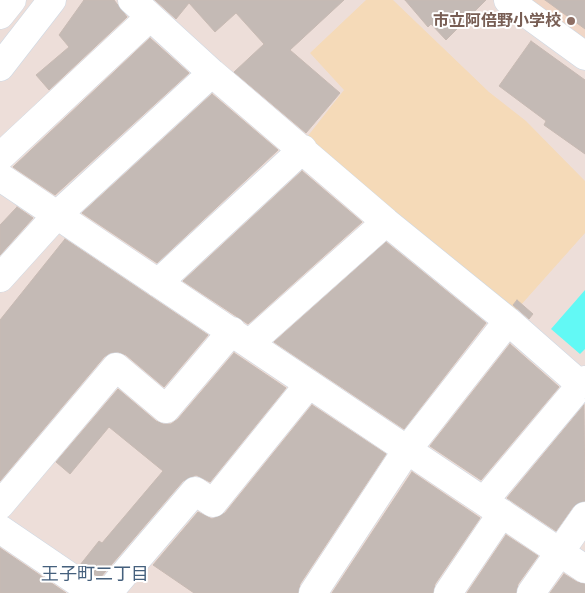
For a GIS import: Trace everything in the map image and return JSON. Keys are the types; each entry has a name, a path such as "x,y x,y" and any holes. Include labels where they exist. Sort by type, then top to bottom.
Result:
{"street":[{"path":"0,15 12,0"},
{"path":"0,67 52,0"},
{"path":"508,0 585,56"},
{"path":"0,157 141,9 212,73 386,222 583,383 493,507 448,593"},
{"path":"0,278 56,216 212,73"},
{"path":"158,283 303,150"},
{"path":"0,177 585,569"},
{"path":"0,505 116,367 166,409 241,337 386,222"},
{"path":"313,593 406,450 508,321"},
{"path":"108,593 195,491 213,503 309,384"},
{"path":"531,593 585,516"},
{"path":"0,529 94,593"}],"shaded area":[{"name":"市立阿倍野小学校","path":"528,0 585,0 585,42"}],"sand":[{"path":"366,0 393,0 489,92 526,121 585,181 585,233 512,315 307,137 344,90 310,53"}],"water":[{"path":"585,290 585,349 580,354 551,329"}],"building":[{"path":"84,0 114,0 127,17 49,90 36,75 69,47 59,35"},
{"path":"155,0 344,0 290,50 340,93 306,133 234,72 264,44 236,13 215,32 189,3 176,19"},
{"path":"405,0 486,0 446,40 431,24 428,27"},
{"path":"545,0 585,0 585,29"},
{"path":"150,38 189,73 55,195 13,167"},
{"path":"531,41 585,80 585,154 544,125 546,121 499,86"},
{"path":"212,94 278,150 157,263 82,213"},
{"path":"302,171 362,222 248,324 183,281"},
{"path":"17,207 33,218 0,255 0,225"},
{"path":"65,239 208,335 164,387 126,355 118,352 110,353 104,357 0,481 0,320"},
{"path":"386,242 486,323 404,429 274,342"},
{"path":"517,300 533,314 529,319 513,305"},
{"path":"510,344 559,387 481,480 430,446"},
{"path":"234,353 286,388 210,482 196,475 183,481 100,578 80,565 99,541 102,543 163,471 109,427 70,474 56,462 118,389 156,421 163,424 171,424 178,419"},
{"path":"312,405 386,454 300,584 298,593 194,593 153,565 198,512 212,519 225,513"},
{"path":"584,405 585,501 573,507 556,531 507,498"},
{"path":"412,472 480,518 435,584 433,593 332,593"},
{"path":"506,535 538,556 518,584 516,593 467,593"},
{"path":"0,548 66,593 0,593"},
{"path":"564,574 577,582 585,584 585,593 550,593"}],"place":[{"name":"市立阿倍野小学校","path":"571,21"}],"district":[{"name":"王子町二丁目","path":"95,575"}]}
